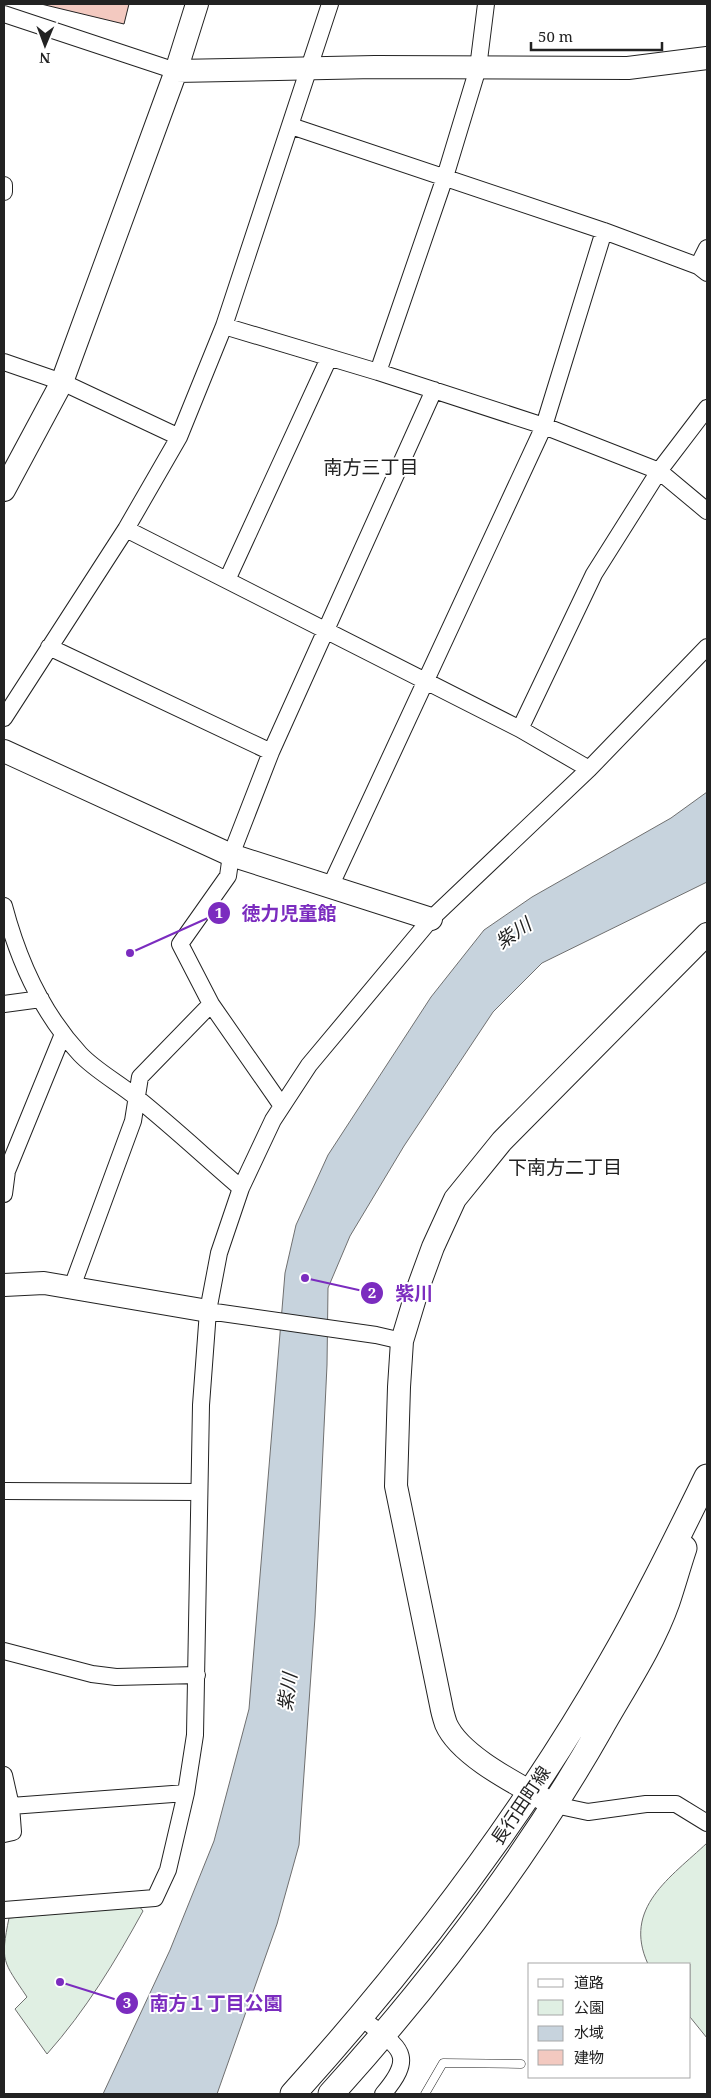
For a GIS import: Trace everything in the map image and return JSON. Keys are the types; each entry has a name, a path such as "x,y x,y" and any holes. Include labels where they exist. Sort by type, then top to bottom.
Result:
{"main road":[{"name":"長行田町線","path":"293,2094 362,2018 464,1888 531,1792 611,1664 705,1481"},
{"name":"長行田町線","path":"331,2094 384,2036 474,1923 555,1805 634,1668 666,1603 705,1481"}],"street":[{"path":"4,490 62,382 176,71 197,4"},
{"path":"4,718 126,529 179,438 224,326 330,4"},
{"path":"378,372 445,177 478,68 486,4"},
{"path":"4,14 176,71 308,68 628,68 707,58"},
{"path":"291,126 604,231 702,269 707,248"},
{"path":"4,186 4,192"},
{"path":"330,887 544,426 604,231"},
{"path":"224,326 378,372 544,426 659,471 707,511"},
{"path":"227,580 329,358"},
{"path":"4,362 62,382 179,438"},
{"path":"282,1106 211,1004 180,944 228,876 231,855 271,752 434,390"},
{"path":"520,729 594,574 659,471 707,408"},
{"path":"126,529 520,729 589,769"},
{"path":"50,647 271,752"},
{"path":"4,1910 155,1898 168,1870 186,1792 196,1735 201,1405 208,1311 220,1253 241,1188 273,1120 309,1065 432,919 589,769 707,647"},
{"path":"4,751 231,855 432,919"},
{"path":"4,906 14,945 41,999 63,1034 81,1056 137,1098 241,1188"},
{"path":"707,934 502,1141 455,1199 433,1246 402,1341 396,1486 441,1705 447,1725 461,1744 478,1759 555,1805 588,1812 646,1804 676,1804 707,1823"},
{"path":"4,1004 41,999"},
{"path":"72,1287 133,1121 140,1077 211,1004"},
{"path":"4,1194 5,1170 63,1034"},
{"path":"4,1285 44,1283 208,1311 376,1335 402,1341"},
{"path":"4,1491 199,1492"},
{"path":"4,1651 92,1674 116,1677 196,1675"},
{"path":"4,1775 12,1806 14,1832 4,1834"},
{"path":"12,1806 186,1792"},
{"path":"362,2018 398,2049 402,2057 402,2068 383,2094"}],"lane":[{"path":"425,2094 443,2063 521,2064"}],"green space":[{"path":"707,1843 707,2038 691,2018 691,1963 648,1963 642,1944 641,1926 646,1910 654,1895 679,1868"},
{"path":"139,1906 143,1911 111,1967 75,2020 47,2054 15,2009 27,1997 8,1968 4,1953 9,1918"}],"water":[{"path":"707,792 707,882 542,963 493,1012 404,1146 350,1236 328,1288 327,1365 315,1617 299,1845 277,1924 217,2094 103,2094 170,1950 214,1841 249,1709 285,1273 296,1225 328,1155 431,997 484,930 532,897 671,818"}],"building":[{"path":"41,4 129,4 124,24"}],"place":[{"name":"徳力児童館","path":"130,953"},
{"name":"紫川","path":"305,1278"},
{"name":"南方１丁目公園","path":"60,1982"}],"district":[{"name":"南方三丁目","path":"371,467"},
{"name":"下南方二丁目","path":"565,1167"}]}
